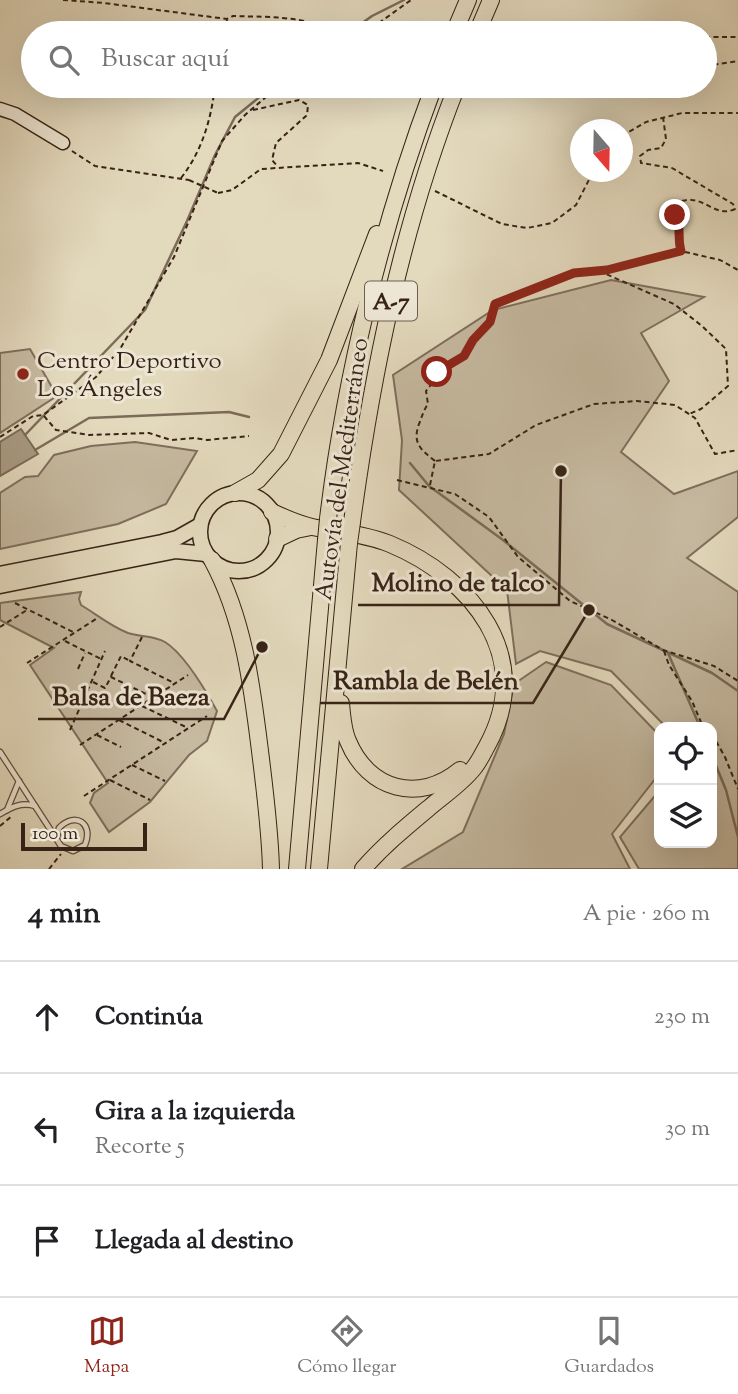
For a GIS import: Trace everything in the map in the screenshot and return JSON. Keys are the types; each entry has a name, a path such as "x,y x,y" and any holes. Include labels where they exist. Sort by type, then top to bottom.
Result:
{"highway":[{"path":"459,21 468,0"},
{"path":"482,21 491,0"},
{"name":"Autovía del Mediterráneo","path":"297,869 328,519 343,425 362,333 390,221 430,98"},
{"name":"Autovía del Mediterráneo","path":"319,869 349,543 372,386 389,309 430,160 453,98"},
{"path":"235,493 267,471 281,454 329,360 349,313 393,188 406,168"},
{"path":"272,512 311,527 338,530 388,543 405,552 453,583 482,612 494,634 499,651 504,688 502,710 486,748 472,770 401,830 363,869"},
{"path":"277,539 296,530 311,527"},
{"path":"209,557 229,595 249,672 267,806 271,869"},
{"path":"337,669 347,740 357,759 369,773 383,782 403,789 432,787 457,774 486,748"}],"main road":[{"path":"0,586 176,551 209,557 225,568 247,570 267,559 277,539 276,521 267,505 252,496 235,493 215,501 205,512 200,525 200,540 209,557"},
{"path":"0,574 162,542 200,525"}],"street":[{"path":"0,109 15,114 63,144"}],"lane":[{"path":"0,752 61,846 73,851 85,845 88,839 85,825 79,820 65,821 59,828 57,838"},
{"path":"6,810 19,781"},
{"path":"0,814 27,804 37,807"},
{"path":"47,822 59,828"}],"path":[{"path":"64,0 227,19 233,16 296,21"},
{"path":"382,21 411,0"},
{"path":"717,37 738,37"},
{"path":"717,64 738,61"},
{"path":"181,178 193,163 199,149 211,114 213,98"},
{"path":"0,437 33,416 43,415 96,377 120,349 174,257 222,141 265,98"},
{"path":"251,110 299,100 307,105 307,116 276,143 272,160 279,167"},
{"path":"633,129 646,121 682,113 738,114"},
{"path":"663,117 666,139 661,148 648,150 640,156 641,163 672,168 733,204 735,209 729,212 714,210 692,200 674,203 672,209 680,223 678,234 681,251"},
{"path":"63,144 95,166 181,178 218,193 232,190 261,169 358,163 383,171"},
{"path":"435,191 502,224 527,228 552,223 576,205 588,182"},
{"path":"738,270 720,260 681,251 599,271 574,273 495,304 490,322 473,340 464,356 437,372 437,377 426,391 428,404 422,412 415,433 416,442 423,452 435,461 489,454 536,425 594,404 637,401 675,405 695,418 715,454 738,450"},
{"path":"599,271 674,304 726,349 728,386 701,409 688,414"},
{"path":"43,415 56,430 89,435 149,433 171,440 249,436"},
{"path":"429,486 435,461"},
{"path":"397,480 455,494 489,517 518,557 570,601 612,620 663,650 714,666 738,681"},
{"path":"15,603 74,633"},
{"path":"0,627 28,610"},
{"path":"27,663 96,619"},
{"path":"130,661 142,637"},
{"path":"63,640 102,659"},
{"path":"663,650 701,722"},
{"path":"70,730 105,651"},
{"path":"78,669 86,652"},
{"path":"92,681 106,688 121,656 175,683"},
{"path":"80,745 188,675"},
{"path":"111,677 153,698"},
{"path":"141,705 189,728"},
{"path":"84,796 207,716"},
{"path":"118,720 166,743"},
{"path":"96,735 121,747"},
{"path":"717,743 738,789"},
{"path":"132,765 164,782"},
{"path":"109,780 150,800"},
{"path":"0,826 12,816 13,811"},
{"path":"49,869 62,853"}],"shaded area":[{"path":"611,280 704,297 641,333 669,381 621,452 674,494 738,471 738,517 687,558 738,592 738,869 639,869 620,837 654,797 654,848 717,848 717,722 661,722 611,671 540,651 516,664 507,590 399,490 402,440 393,375 493,310"},
{"name":"Centro Deportivo Los Ángeles","path":"30,349 57,396 0,433 0,353"},
{"path":"21,429 38,454 0,476 0,442"},
{"path":"135,442 197,451 166,504 118,524 0,549 0,493 25,477 38,476 54,455 91,446"},
{"path":"81,592 81,605 110,624 128,633 165,642 180,655 217,711 207,741 189,755 150,802 109,832 90,803 94,793 108,783 30,665 54,648 0,620 0,603"},
{"path":"546,662 611,685 654,730 654,780 612,834 630,869 402,869 463,832 504,734 514,684"}],"waterway":[{"path":"365,21 404,0"},
{"path":"25,435 145,310 235,117 258,98"},
{"path":"35,450 89,418 229,412 249,417"},
{"path":"410,463 429,486 503,540 607,624 712,673 738,691"},
{"path":"668,653 698,722"},
{"path":"717,768 726,790 738,837"}],"place":[{"name":"Centro Deportivo Los Ángeles","path":"23,374"},
{"name":"Molino de talco","path":"561,471"},
{"name":"Rambla de Belén","path":"589,610"},
{"name":"Balsa de Baeza","path":"262,647"}],"route":[{"path":"437,372 464,356 473,340 490,322 495,304 574,273 607,270 681,251 678,234 680,223 675,215"}]}
